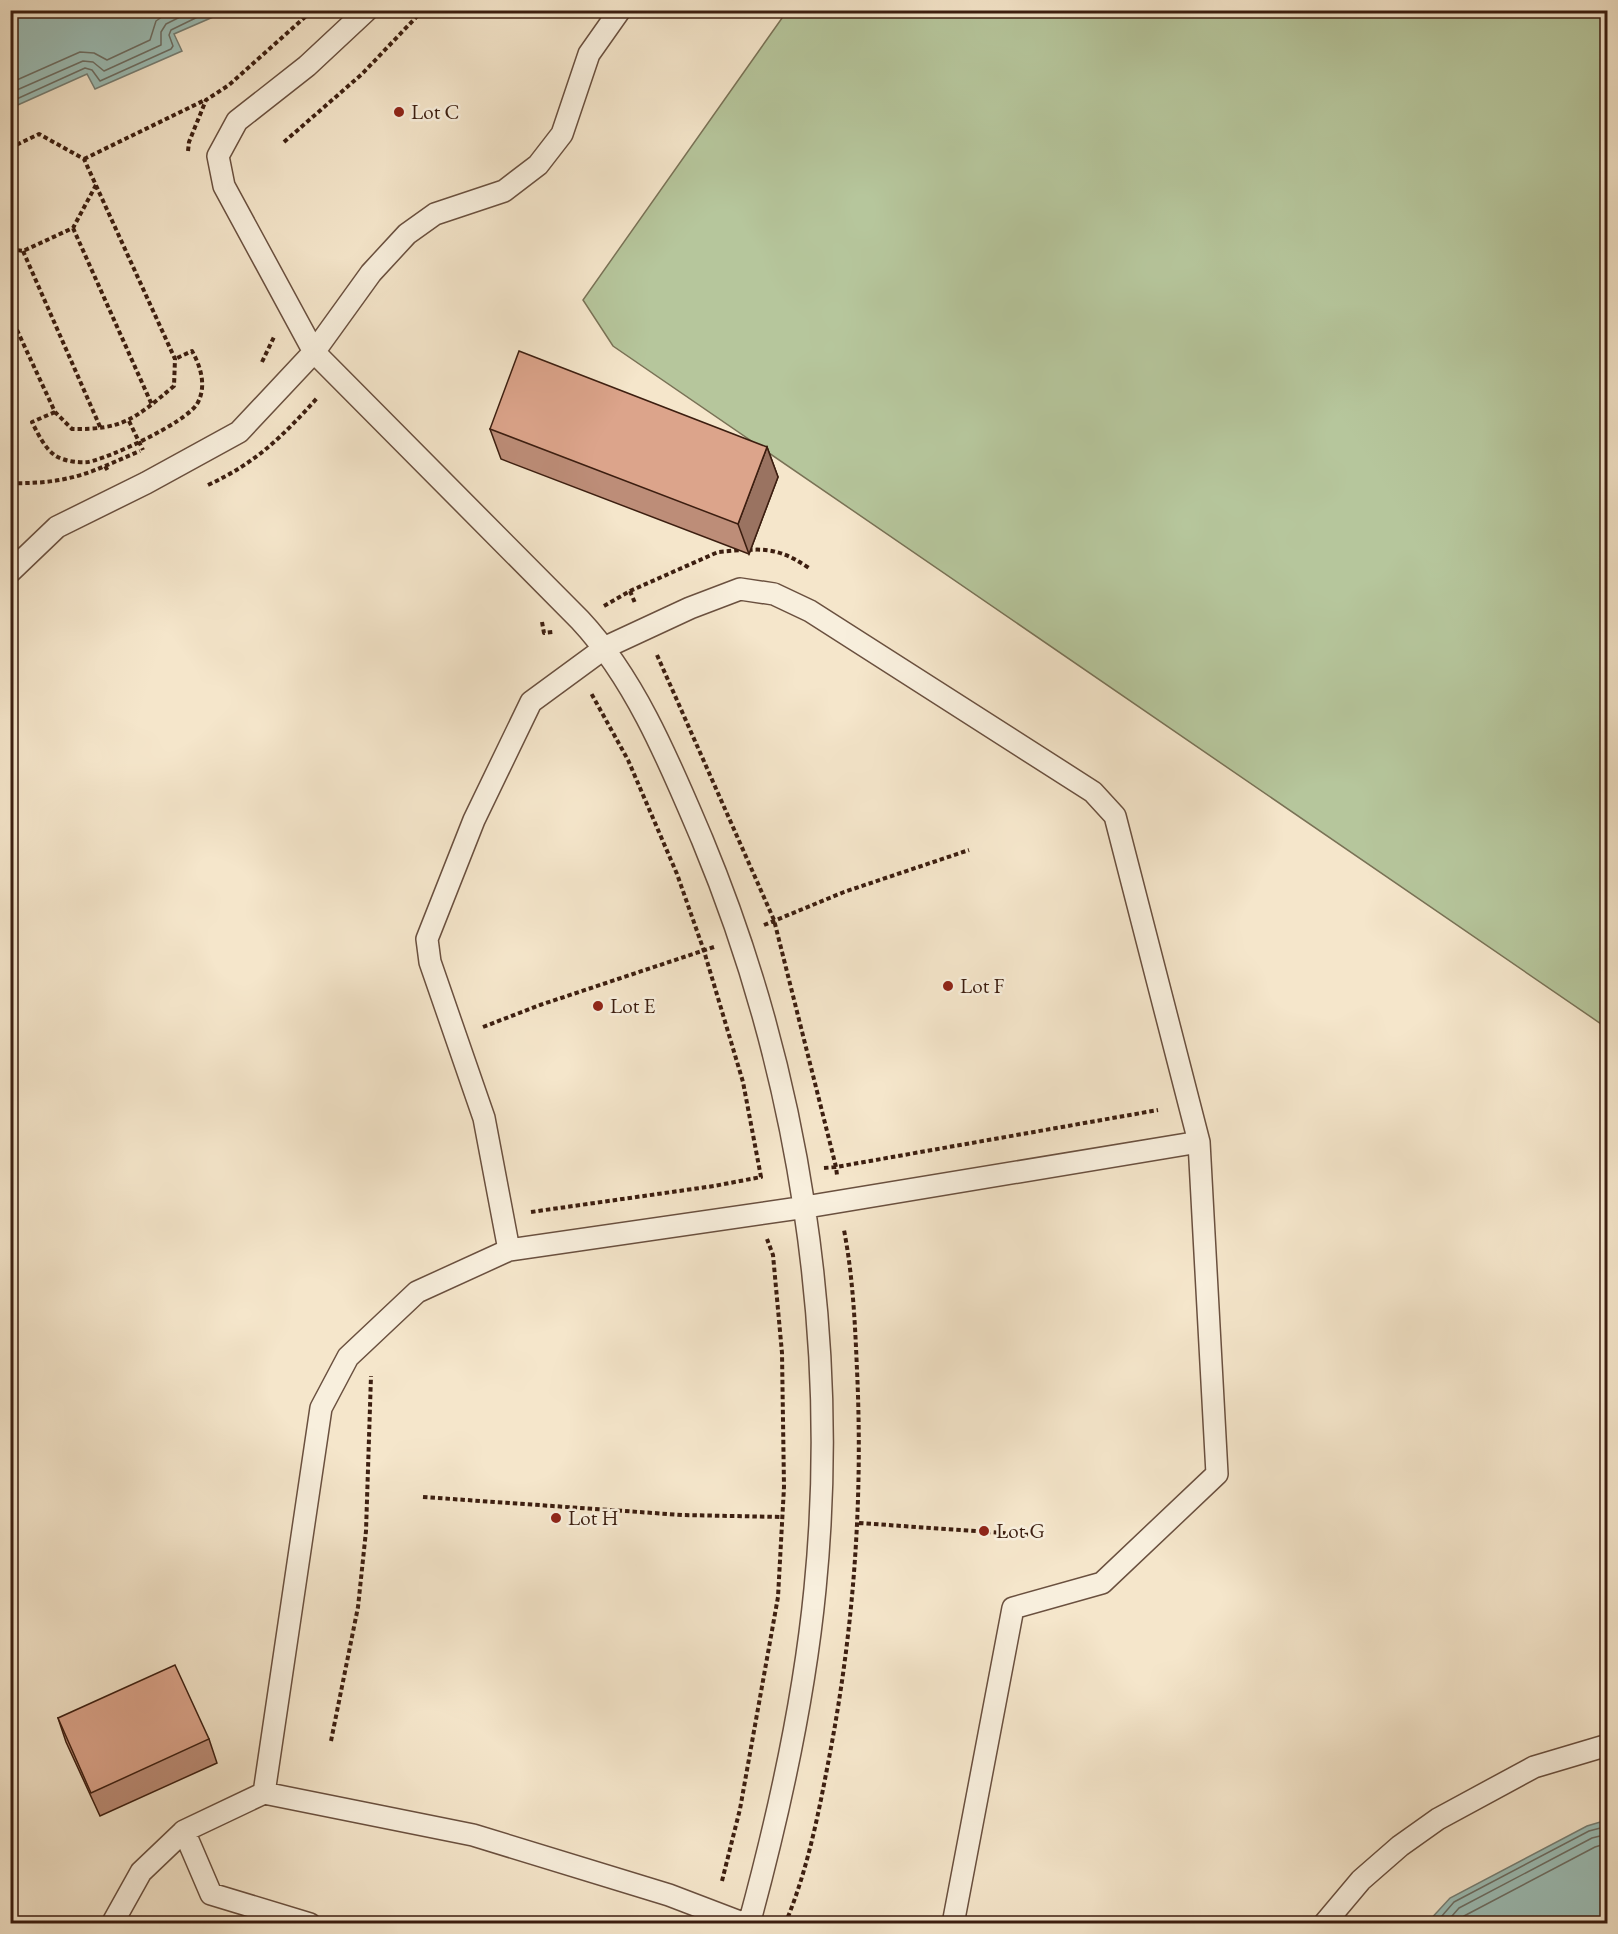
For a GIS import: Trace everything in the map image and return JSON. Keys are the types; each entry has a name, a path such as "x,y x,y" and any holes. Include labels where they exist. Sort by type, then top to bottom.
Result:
{"lane":[{"path":"112,1923 141,1872 184,1831 264,1792 473,1835 669,1895 747,1923 774,1830 798,1710 816,1588 822,1489 819,1343 806,1207 773,1059 739,936 683,794 606,647 314,352 224,186 218,156 237,121 307,66 367,10"},
{"path":"10,572 57,527 239,432 314,352 371,273 407,234 435,214 504,191 538,165 562,134 589,54 620,10"},
{"path":"509,1250 484,1118 430,962 428,939 474,820 531,702 606,647 690,608 740,589 774,594 810,611 1093,792 1115,816 1199,1142 1217,1474 1102,1583 1013,1608 953,1923"},
{"path":"264,1792 321,1408 348,1356 417,1292 509,1250 806,1207 1199,1142"},
{"path":"1324,1923 1361,1880 1400,1846 1438,1819 1533,1767 1608,1745"},
{"path":"184,1831 211,1894 310,1923"}],"path":[{"path":"284,142 362,74 423,10"},
{"path":"84,159 206,100"},
{"path":"10,148 39,134 84,159 175,359 174,386 129,421 101,429 72,429 55,412 10,315"},
{"path":"10,249 23,251 73,228 96,185"},
{"path":"73,228 152,405"},
{"path":"23,251 101,429"},
{"path":"55,412 32,422 47,447 56,456 66,459 85,462 96,460 183,418 198,403 202,382 196,358 192,351 175,359"},
{"path":"206,486 254,461 278,441 320,394"},
{"path":"129,421 143,450"},
{"path":"10,483 58,482 80,477 105,466 120,496"},
{"path":"630,591 718,552 768,549 787,553 809,568"},
{"path":"530,1212 714,1186 761,1177 743,1082 704,951 677,874 627,760 556,632 544,633 541,614"},
{"path":"456,1037 540,1005 704,951 844,892 969,850"},
{"path":"886,1156 1158,1110"},
{"path":"755,1241 809,1232"},
{"path":"722,1881 740,1809 778,1597 782,1517 782,1353 773,1254 767,1239"},
{"path":"331,1741 358,1607 366,1531 371,1374"},
{"path":"423,1497 681,1515 782,1517"},
{"path":"859,1523 1032,1535"}],"green space":[{"path":"787,11 1607,11 1607,1028 613,346 583,300"}],"water":[{"path":"10,11 227,11 174,34 182,51 95,89 87,74 11,108"},
{"path":"1607,1820 1607,1923 1427,1923 1450,1898 1587,1826"}],"building":[{"path":"519,351 767,447 738,524 490,429"},
{"path":"175,1665 209,1739 91,1793 58,1718"}],"place":[{"name":"Lot C","path":"399,112"},
{"name":"Lot F","path":"948,986"},
{"name":"Lot E","path":"598,1006"},
{"name":"Lot H","path":"556,1518"},
{"name":"Lot G","path":"984,1531"}]}
